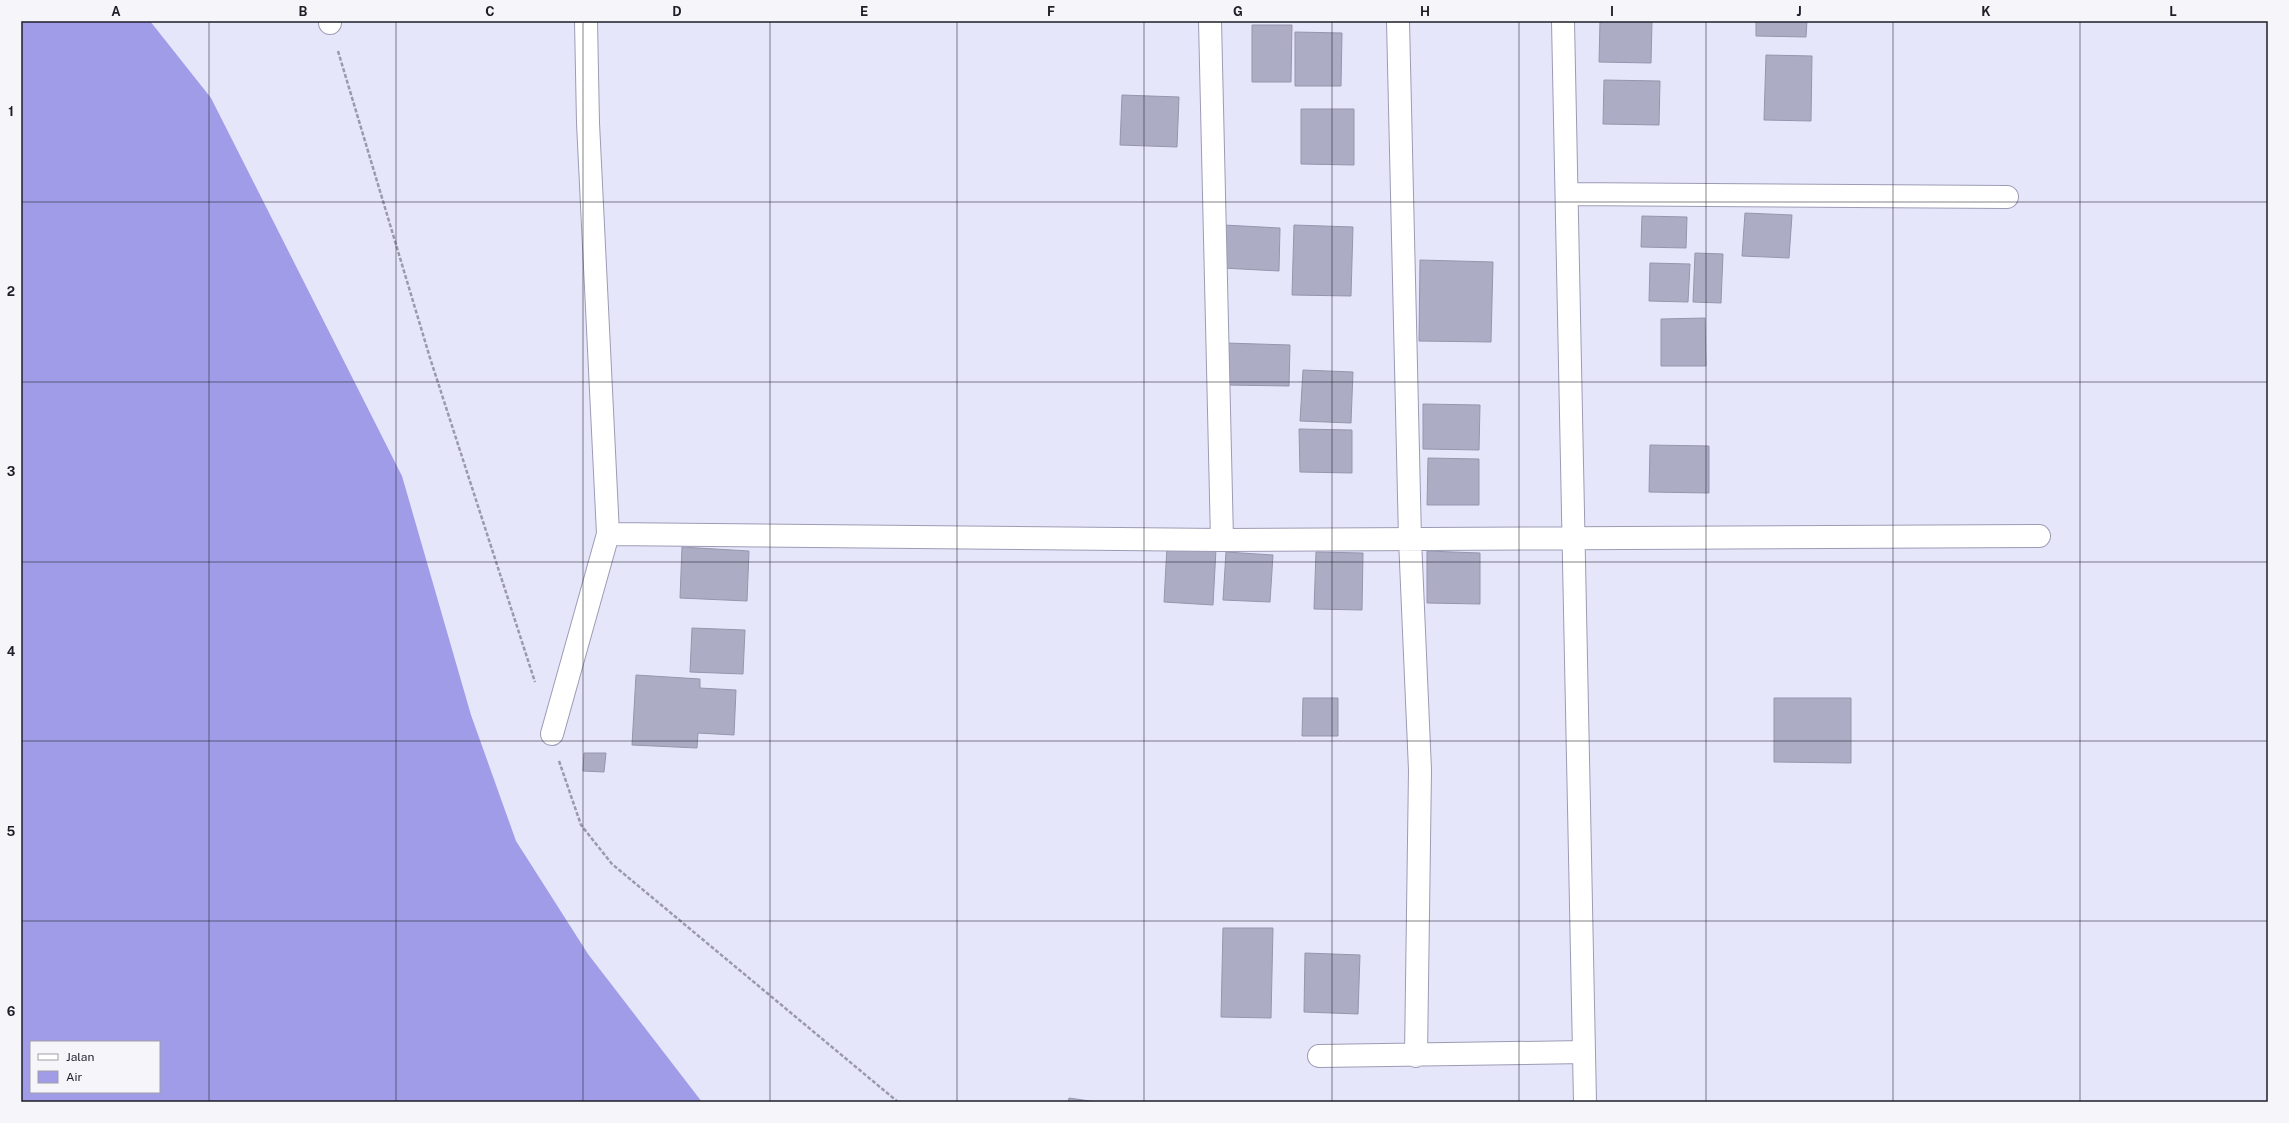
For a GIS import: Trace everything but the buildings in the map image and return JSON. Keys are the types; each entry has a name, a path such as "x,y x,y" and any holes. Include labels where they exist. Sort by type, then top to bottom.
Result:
{"street":[{"path":"552,734 608,534 588,123 586,21"},
{"path":"1210,21 1222,540"},
{"path":"1398,21 1410,539 1420,770 1416,1056"},
{"path":"1563,21 1575,539 1585,1102"},
{"path":"1567,194 2007,197"},
{"path":"608,534 1222,540 2040,536"},
{"path":"1319,1056 1416,1056 1584,1052"}],"path":[{"path":"330,22 430,358 538,689"},
{"path":"552,734 564,780 581,825 612,864 898,1102"}],"water":[{"path":"21,21 150,21 211,98 402,476 471,715 516,841 588,954 702,1102 21,1102"}]}
